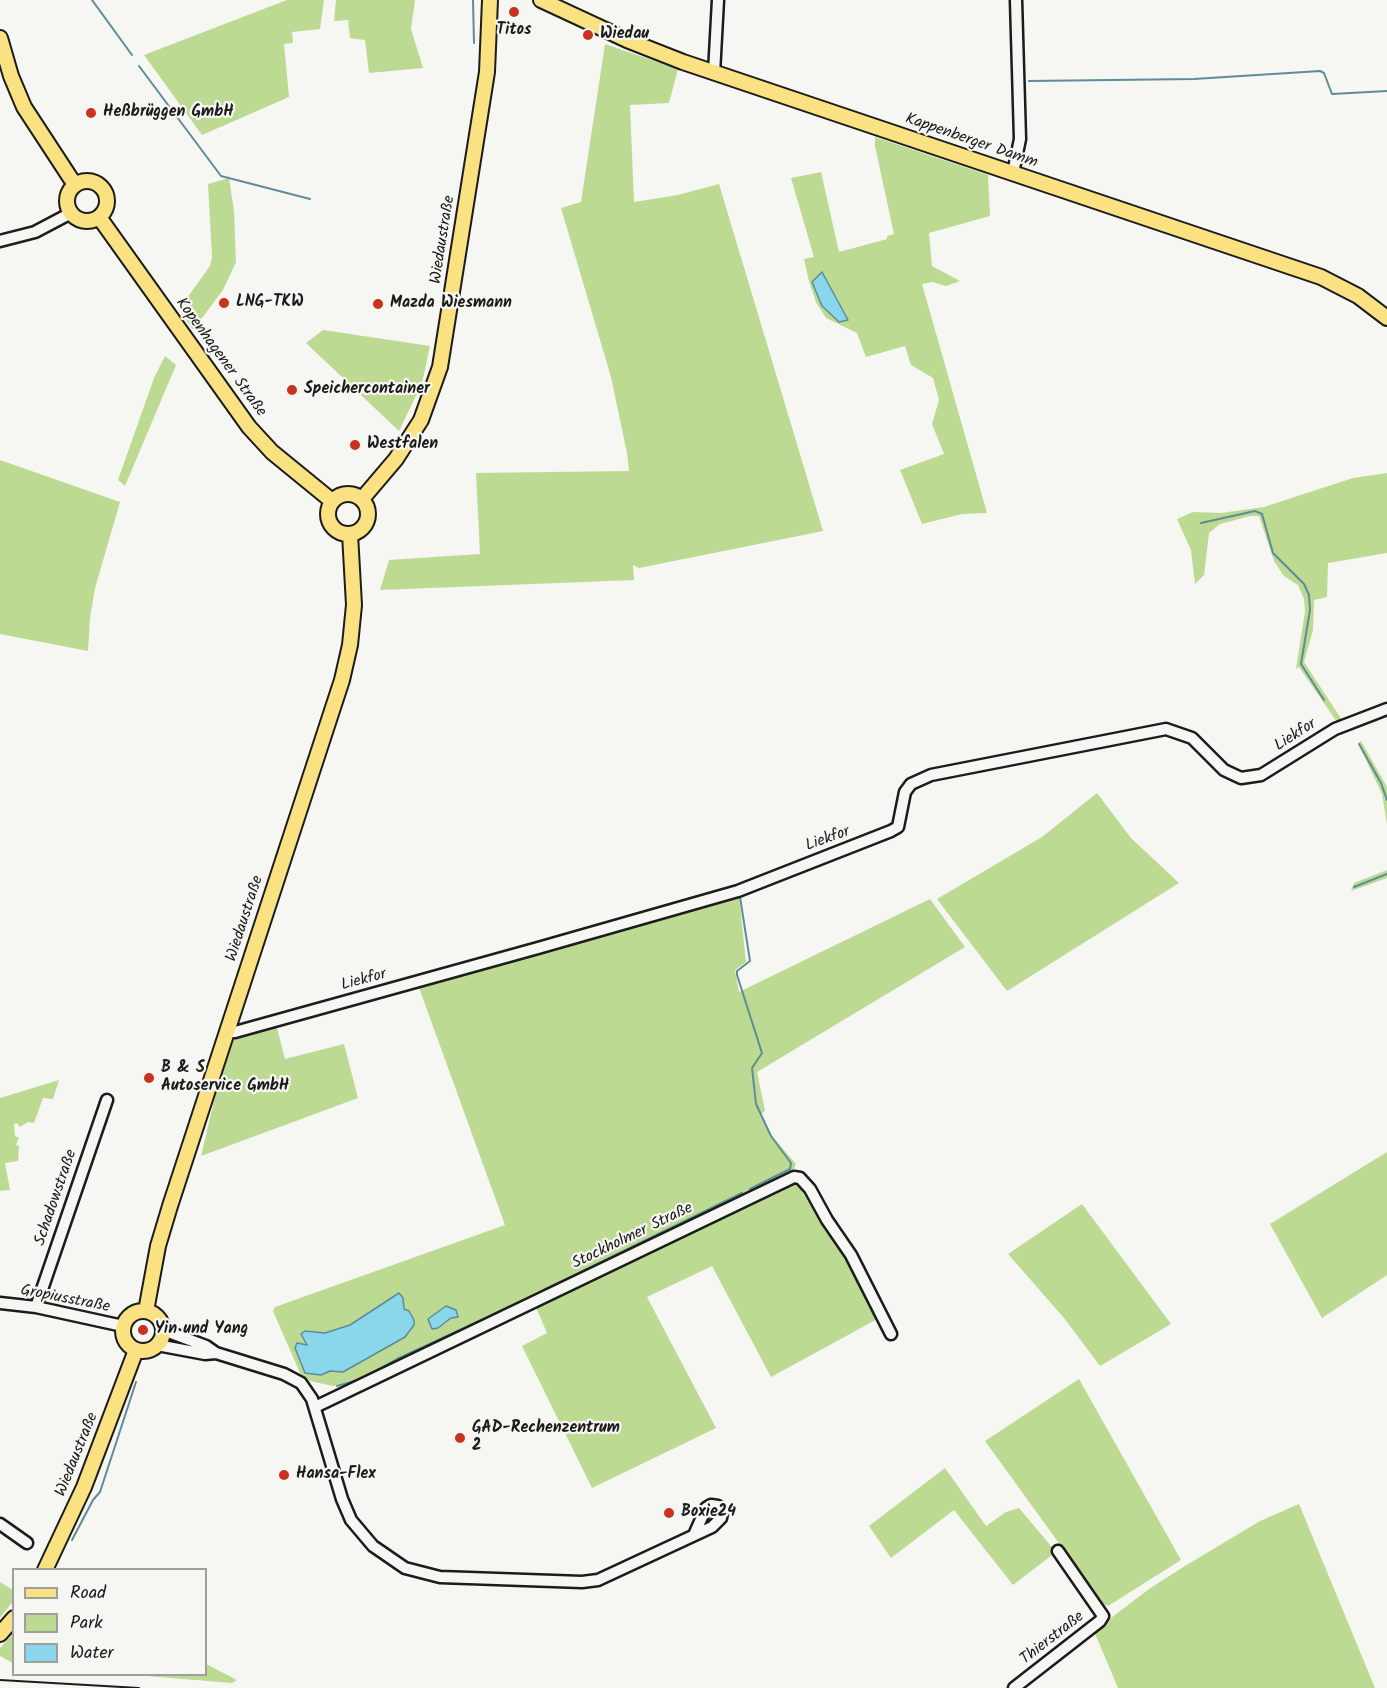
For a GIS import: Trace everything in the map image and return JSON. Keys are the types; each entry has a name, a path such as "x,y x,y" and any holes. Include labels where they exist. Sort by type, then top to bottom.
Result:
{"main road":[{"name":"Wiedaustraße","path":"362,499 396,459 421,420 440,367 487,72 490,0"},
{"name":"Kappenberger Damm","path":"541,0 627,40 714,73 1321,277 1358,296 1387,318"},
{"path":"0,38 11,76 24,107 75,185"},
{"path":"88,181 95,183 104,192 106,204 99,217 85,221 71,213 67,201 75,185 88,181"},
{"name":"Kopenhagener Straße","path":"99,217 249,427 272,452 332,501"},
{"path":"349,494 362,499 368,508 367,520 359,530 350,534 341,532 331,524 328,512 332,501 349,494"},
{"name":"Wiedaustraße","path":"146,1311 158,1246 342,680 350,645 354,605 350,534"},
{"path":"146,1311 158,1318 163,1330 157,1345 145,1351 136,1350 126,1343 123,1326 134,1313 146,1311"},
{"name":"Wiedaustraße","path":"45,1568 88,1476 136,1350"},
{"path":"0,1634 12,1620"}],"street":[{"path":"714,73 718,0"},
{"path":"1013,173 1020,139 1016,0"},
{"path":"0,241 35,232 71,213"},
{"name":"Liekfor","path":"227,1032 235,1032 738,891 898,827 905,792 911,784 930,775 1166,729 1192,738 1224,770 1241,777 1261,776 1335,729 1387,709"},
{"name":"Schadowstraße","path":"36,1306 107,1100"},
{"name":"Stockholmer Straße","path":"315,1407 794,1177 800,1178 810,1189 827,1220 851,1255 891,1334"},
{"name":"Gropiusstraße","path":"0,1303 36,1306 123,1326"},
{"path":"163,1330 206,1346 216,1353 296,1379 309,1392 315,1407 342,1499 351,1520 383,1555 422,1574 582,1582 613,1575 694,1535"},
{"path":"157,1345 205,1354 216,1353"},
{"path":"0,1524 27,1543"},
{"name":"Thierstraße","path":"1014,1688 1100,1621 1103,1616 1058,1551"}],"green space":[{"path":"287,0 324,0 320,29 292,32 293,43 284,44 289,97 202,135 144,55"},
{"path":"336,0 415,0 411,29 423,68 369,73 365,40 350,38 348,20 334,21"},
{"path":"605,44 678,69 669,103 630,105 634,202 678,195 719,184 823,531 639,568 633,565 634,580 380,590 389,560 480,554 476,473 629,471 611,377 561,208 581,202"},
{"path":"875,137 988,175 990,216 929,233 932,266 960,281 946,286 932,282 922,284 987,513 962,514 922,524 900,470 944,454 932,424 939,400 933,378 911,365 905,346 866,357 857,333 826,318 816,302 809,281 804,259 814,257 791,178 821,172 839,252 887,239 887,236 894,234"},
{"path":"229,178 234,211 236,262 223,290 193,330 179,309 210,266 212,257 208,184"},
{"path":"323,330 430,346 422,383 399,431 306,343"},
{"path":"165,356 176,365 125,486 118,480 154,378"},
{"path":"0,460 120,502 95,588 88,651 0,634"},
{"path":"1387,473 1387,553 1328,563 1327,597 1314,600 1313,630 1304,662 1342,720 1337,722 1299,667 1296,669 1305,612 1304,599 1298,585 1284,576 1274,561 1259,516 1250,516 1220,524 1209,533 1204,575 1195,584 1191,550 1177,519 1193,512 1221,513 1264,507 1353,478"},
{"path":"1361,741 1387,787 1387,824 1382,794 1358,743"},
{"path":"1097,793 1131,838 1179,883 1007,991 937,899 1042,837"},
{"path":"1387,870 1387,878 1351,891 1354,883"},
{"path":"739,896 746,962 735,970 739,992 930,899 965,947 757,1072 765,1111 760,1115 772,1136 796,1164 793,1171 371,1375 333,1386 310,1381 300,1373 273,1311 275,1307 505,1225 418,985"},
{"path":"276,1024 285,1059 344,1044 358,1098 201,1156 216,1093 234,1036"},
{"path":"59,1080 53,1099 43,1098 34,1123 28,1122 20,1127 17,1123 14,1124 15,1136 19,1138 16,1145 19,1146 18,1161 5,1163 10,1190 0,1191 0,1098"},
{"path":"1387,1152 1387,1275 1322,1318 1270,1224"},
{"path":"794,1178 881,1317 771,1377 712,1266 647,1297 716,1428 592,1488 522,1346 547,1333 535,1305"},
{"path":"1082,1204 1171,1324 1100,1366 1064,1318 1008,1254"},
{"path":"1079,1379 1181,1560 1108,1606 1103,1604 985,1441"},
{"path":"945,1468 986,1526 1006,1512 1019,1508 1056,1552 1013,1585 954,1510 891,1558 869,1526"},
{"path":"1299,1504 1375,1688 1118,1688 1094,1631 1149,1589 1185,1566 1260,1521"},
{"path":"0,1582 12,1589 12,1603 0,1618"},
{"path":"12,1635 12,1662 0,1656 0,1648"},
{"path":"207,1665 237,1680 232,1683 147,1676 207,1676"}],"water":[{"path":"822,272 848,320 839,322 822,306 812,282"},
{"path":"399,1293 403,1298 404,1309 409,1311 414,1320 414,1325 405,1337 343,1372 330,1371 321,1375 305,1373 295,1348 297,1343 307,1345 301,1334 305,1331 325,1333 350,1325"},
{"path":"446,1306 456,1310 458,1317 451,1318 438,1328 432,1329 428,1319"}],"waterway":[{"path":"92,0 132,55"},
{"path":"473,0 474,43"},
{"path":"139,66 221,176 310,199"},
{"path":"1029,81 1194,79 1320,71 1324,73 1332,94 1387,91"},
{"path":"1201,523 1255,511 1262,514 1273,553 1304,584 1309,595 1310,610 1301,664 1324,700"},
{"path":"1359,744 1381,783 1387,800"},
{"path":"1354,887 1387,874"},
{"path":"740,897 750,961 737,971 737,975 762,1053 752,1068 756,1104 771,1136 791,1163 790,1169 750,1189"},
{"path":"544,1290 742,1193"},
{"path":"337,1386 361,1379 397,1359 525,1300"},
{"path":"72,1540 93,1500 100,1492 136,1382"}],"railway":[{"path":"0,1680 139,1688"}],"place":[{"name":"Titos","path":"514,12"},
{"name":"Wiedau","path":"588,35"},
{"name":"Heßbrüggen GmbH","path":"91,113"},
{"name":"LNG-TKW","path":"224,303"},
{"name":"Mazda Wiesmann","path":"378,304"},
{"name":"Speichercontainer","path":"292,390"},
{"name":"Westfalen","path":"355,445"},
{"name":"B & S Autoservice GmbH","path":"149,1078"},
{"name":"Yin und Yang","path":"143,1330"},
{"name":"GAD-Rechenzentrum 2","path":"460,1438"},
{"name":"Hansa-Flex","path":"284,1475"},
{"name":"Boxie24","path":"669,1513"}]}
